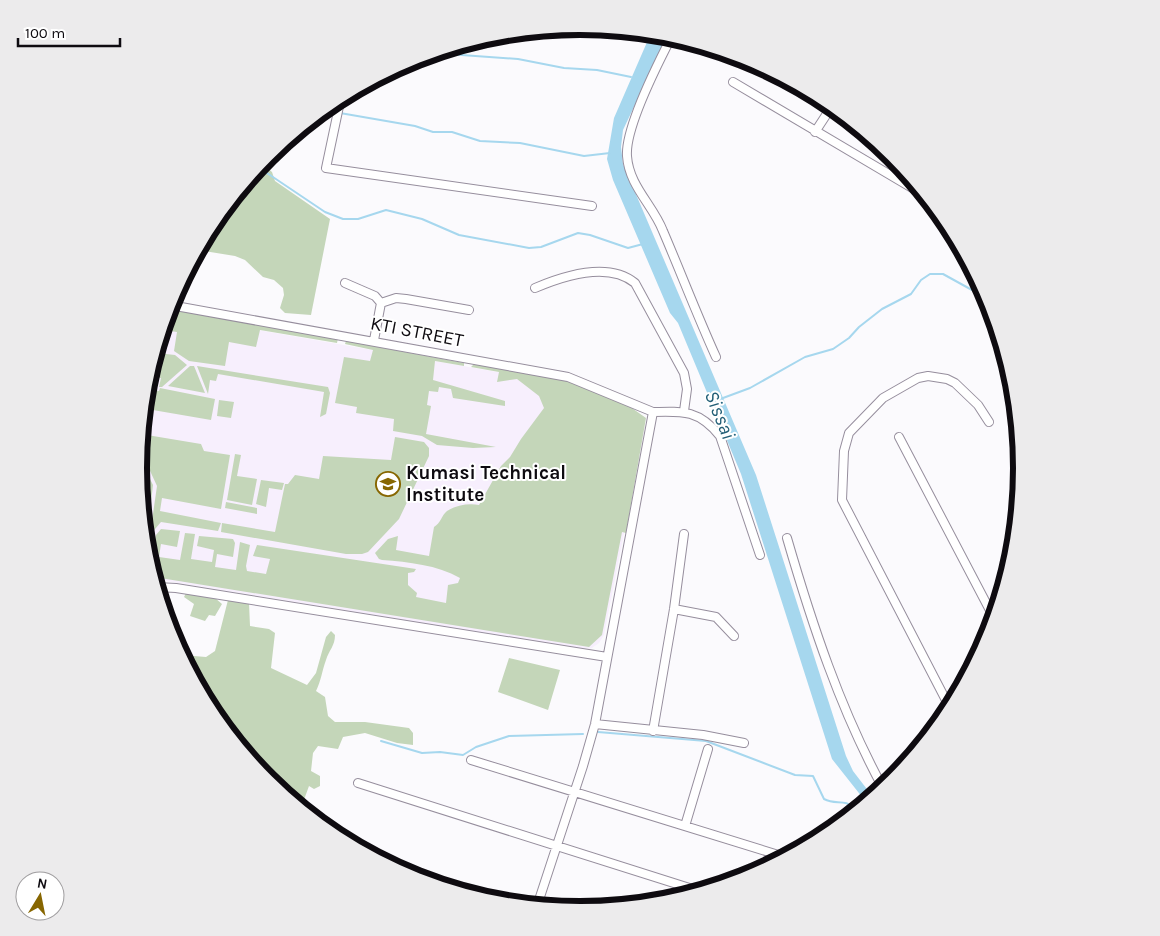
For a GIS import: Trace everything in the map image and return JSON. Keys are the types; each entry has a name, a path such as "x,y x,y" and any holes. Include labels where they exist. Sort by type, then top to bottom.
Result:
{"street":[{"path":"668,44 628,140 627,156 639,192 662,228 716,356"},
{"path":"733,82 909,186"},
{"path":"338,109 325,164 329,169 592,206"},
{"path":"815,132 828,113"},
{"path":"535,288 561,277 592,272 627,277 635,283 684,373 687,389 684,411"},
{"path":"345,283 375,296 381,303"},
{"path":"381,303 396,298 469,310"},
{"path":"374,340 381,303"},
{"name":"KTI STREET","path":"178,306 374,340 568,377 653,412"},
{"path":"946,700 842,500 844,451 849,433 883,398 918,378 928,376 955,382 978,405 989,422"},
{"path":"539,899 595,724 653,412 684,411 712,427 720,436 760,555"},
{"path":"899,437 989,609"},
{"path":"653,730 674,609 684,534"},
{"path":"786,538 806,606 838,692 879,780"},
{"path":"164,587 339,613 607,658"},
{"path":"674,609 716,617 734,636"},
{"path":"595,724 704,735 744,743"},
{"path":"685,826 708,750"},
{"path":"471,760 575,791 614,806 776,854"},
{"path":"358,783 687,887"}],"shaded area":[{"name":"Kumasi Technical Institute","path":"175,315 548,381 645,427 604,635 599,643 592,648 584,649 162,580 155,552 148,496 148,440 155,384"}],"green space":[{"path":"268,168 272,172 275,181 330,219 311,315 285,313 280,308 284,295 283,288 274,280 263,277 245,260 235,256 205,251 236,204"},
{"path":"178,309 338,338 337,343 260,330 256,347 229,342 225,366 189,361 174,351 177,332 169,331"},
{"path":"346,341 464,363 464,366 435,361 433,380 505,401 505,406 453,398 451,389 439,387 438,392 429,391 427,405 431,406 426,434 496,447 473,448 437,445 422,436 393,431 394,419 356,413 357,407 335,403 344,357 370,361 373,350 345,344"},
{"path":"163,354 175,355 187,365 162,387 159,387 161,378 157,377"},
{"path":"474,364 567,381 629,406 646,418 626,533 622,532 602,635 589,647 162,578 154,543 156,535 161,529 180,531 177,547 161,544 159,557 180,560 185,533 195,534 191,559 212,562 214,550 197,546 199,536 233,539 235,543 233,557 217,554 215,567 236,570 240,542 250,545 246,566 247,571 266,574 270,559 253,556 257,545 416,569 414,572 408,573 408,585 417,593 416,597 446,603 448,585 458,583 460,578 432,567 382,560 375,553 388,539 398,536 396,550 429,556 434,527 447,511 454,507 471,504 479,505 501,466 510,457 544,408 539,396 517,379 497,382 499,372 471,367"},
{"path":"190,366 194,366 205,393 168,386"},
{"path":"197,366 328,387 330,393 326,414 320,417 324,392 218,374 216,381 210,380 208,394"},
{"path":"160,388 215,399 211,420 151,410 154,390 159,391"},
{"path":"219,400 234,402 231,418 217,416"},
{"path":"148,435 201,444 204,451 230,455 221,509 162,498 160,511 221,523 218,531 161,522 152,533 151,526 157,486 147,465"},
{"path":"395,437 424,442 429,448 429,456 399,519 368,552 346,554 221,532 222,523 275,532 285,484 288,484 295,475 319,479 323,456 391,460"},
{"path":"235,454 241,455 237,476 257,479 252,505 227,500"},
{"path":"147,473 153,485 150,513"},
{"path":"261,480 284,483 282,490 269,488 266,507 256,504"},
{"path":"226,502 257,508 257,514 225,508"},
{"path":"187,591 215,598 222,604 215,616 209,615 205,621 190,616 194,604 184,597"},
{"path":"228,600 249,603 250,626 269,629 275,633 271,668 307,685 316,673 326,637 331,631 335,635 334,642 316,691 325,697 328,716 335,722 365,722 409,728 413,733 413,745 397,743 365,733 343,737 338,749 318,746 313,753 311,771 320,776 320,786 314,789 309,786 303,801 274,774 236,732 220,709 190,656 206,657 215,651"},
{"path":"509,658 560,670 548,710 498,692"}],"water":[{"name":"Sissai","path":"648,41 664,43 623,130 621,147 623,164 756,475 846,756 853,771 868,791 862,797 832,759 741,474 678,323 670,313 613,180 607,159 614,118"}],"waterway":[{"path":"453,54 518,59 564,68 597,70 631,77"},
{"path":"340,113 415,126 433,132 452,132 480,141 520,143 584,156 610,153"},
{"path":"265,172 325,212 343,219 358,219 386,210 422,219 459,235 529,248 541,247 578,233 590,235 628,248 643,244"},
{"name":"Sissai","path":"723,398 750,388 805,357 833,349 849,338 859,327 882,309 911,294 921,280 930,274 943,274 974,290"},
{"path":"598,732 706,741 795,775 813,776 824,799 851,806"},
{"path":"381,741 422,753 440,752 463,755 476,747 509,736 583,734"}],"place":[{"name":"Kumasi Technical Institute","path":"388,484"}]}
